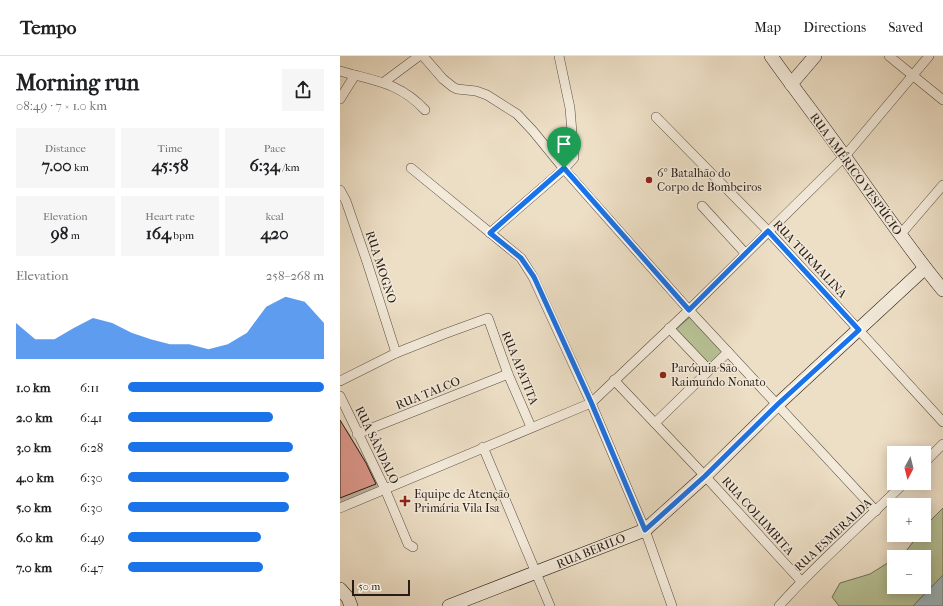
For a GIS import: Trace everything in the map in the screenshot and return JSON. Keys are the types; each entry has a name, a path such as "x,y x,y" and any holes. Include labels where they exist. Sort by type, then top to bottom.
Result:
{"street":[{"path":"384,82 419,56"},
{"path":"423,56 443,79 453,87 457,89 476,91 487,95 517,114 689,310 876,511"},
{"path":"490,233 574,158 574,140 570,108 559,56"},
{"name":"RUA AMÉRICO VESPÚCIO","path":"771,56 900,235 943,290"},
{"path":"791,84 815,56"},
{"path":"889,56 943,100"},
{"path":"340,508 591,402 689,310 844,156 929,56"},
{"path":"340,71 384,82 402,90 425,110"},
{"path":"340,99 355,75"},
{"name":"RUA TURMALINA","path":"656,116 768,231 943,422"},
{"path":"411,168 521,258 534,277 591,402 645,530 672,606"},
{"path":"900,235 943,185"},
{"name":"RUA MOGNO","path":"340,190 346,201 367,262 396,353"},
{"path":"702,206 745,253"},
{"name":"RUA BERILO","path":"449,606 645,530 705,476 778,404 925,268"},
{"name":"RUA APATITA","path":"396,353 488,318 508,374 532,426"},
{"path":"670,328 709,370"},
{"path":"655,424 728,352"},
{"path":"340,381 396,353"},
{"name":"RUA TALCO","path":"357,434 508,374"},
{"name":"RUA COLUMBITA","path":"614,380 705,476 801,581"},
{"name":"RUA SÂNDALO","path":"340,396 357,434 385,489 408,544 413,547"},
{"path":"931,456 943,444"},
{"path":"483,447 550,606"},
{"name":"RUA ESMERALDA","path":"779,606 801,581 897,490"},
{"path":"340,589 348,598 351,606"}],"green space":[{"path":"692,315 727,352 710,368 675,330"},
{"path":"943,508 943,575 931,587 931,550 907,550 913,542 931,542 931,520"},
{"path":"887,563 887,594 925,594 913,606 839,606 832,597 840,583 870,574"}],"water":[{"path":"943,575 943,606 913,606 925,594 931,594 931,587"}],"building":[{"path":"340,420 366,463 376,484 340,498"}],"place":[{"name":"6º Batalhão do Corpo de Bombeiros","path":"649,180"},
{"name":"Paróquia São Raimundo Nonato","path":"663,375"},
{"name":"Equipe de Atenção Primária Vila Isa","path":"405,501"}],"route":[{"path":"564,168 689,310 768,231 859,330 778,404 705,476 645,530 591,402 534,277 521,258 490,233 564,168"}]}
